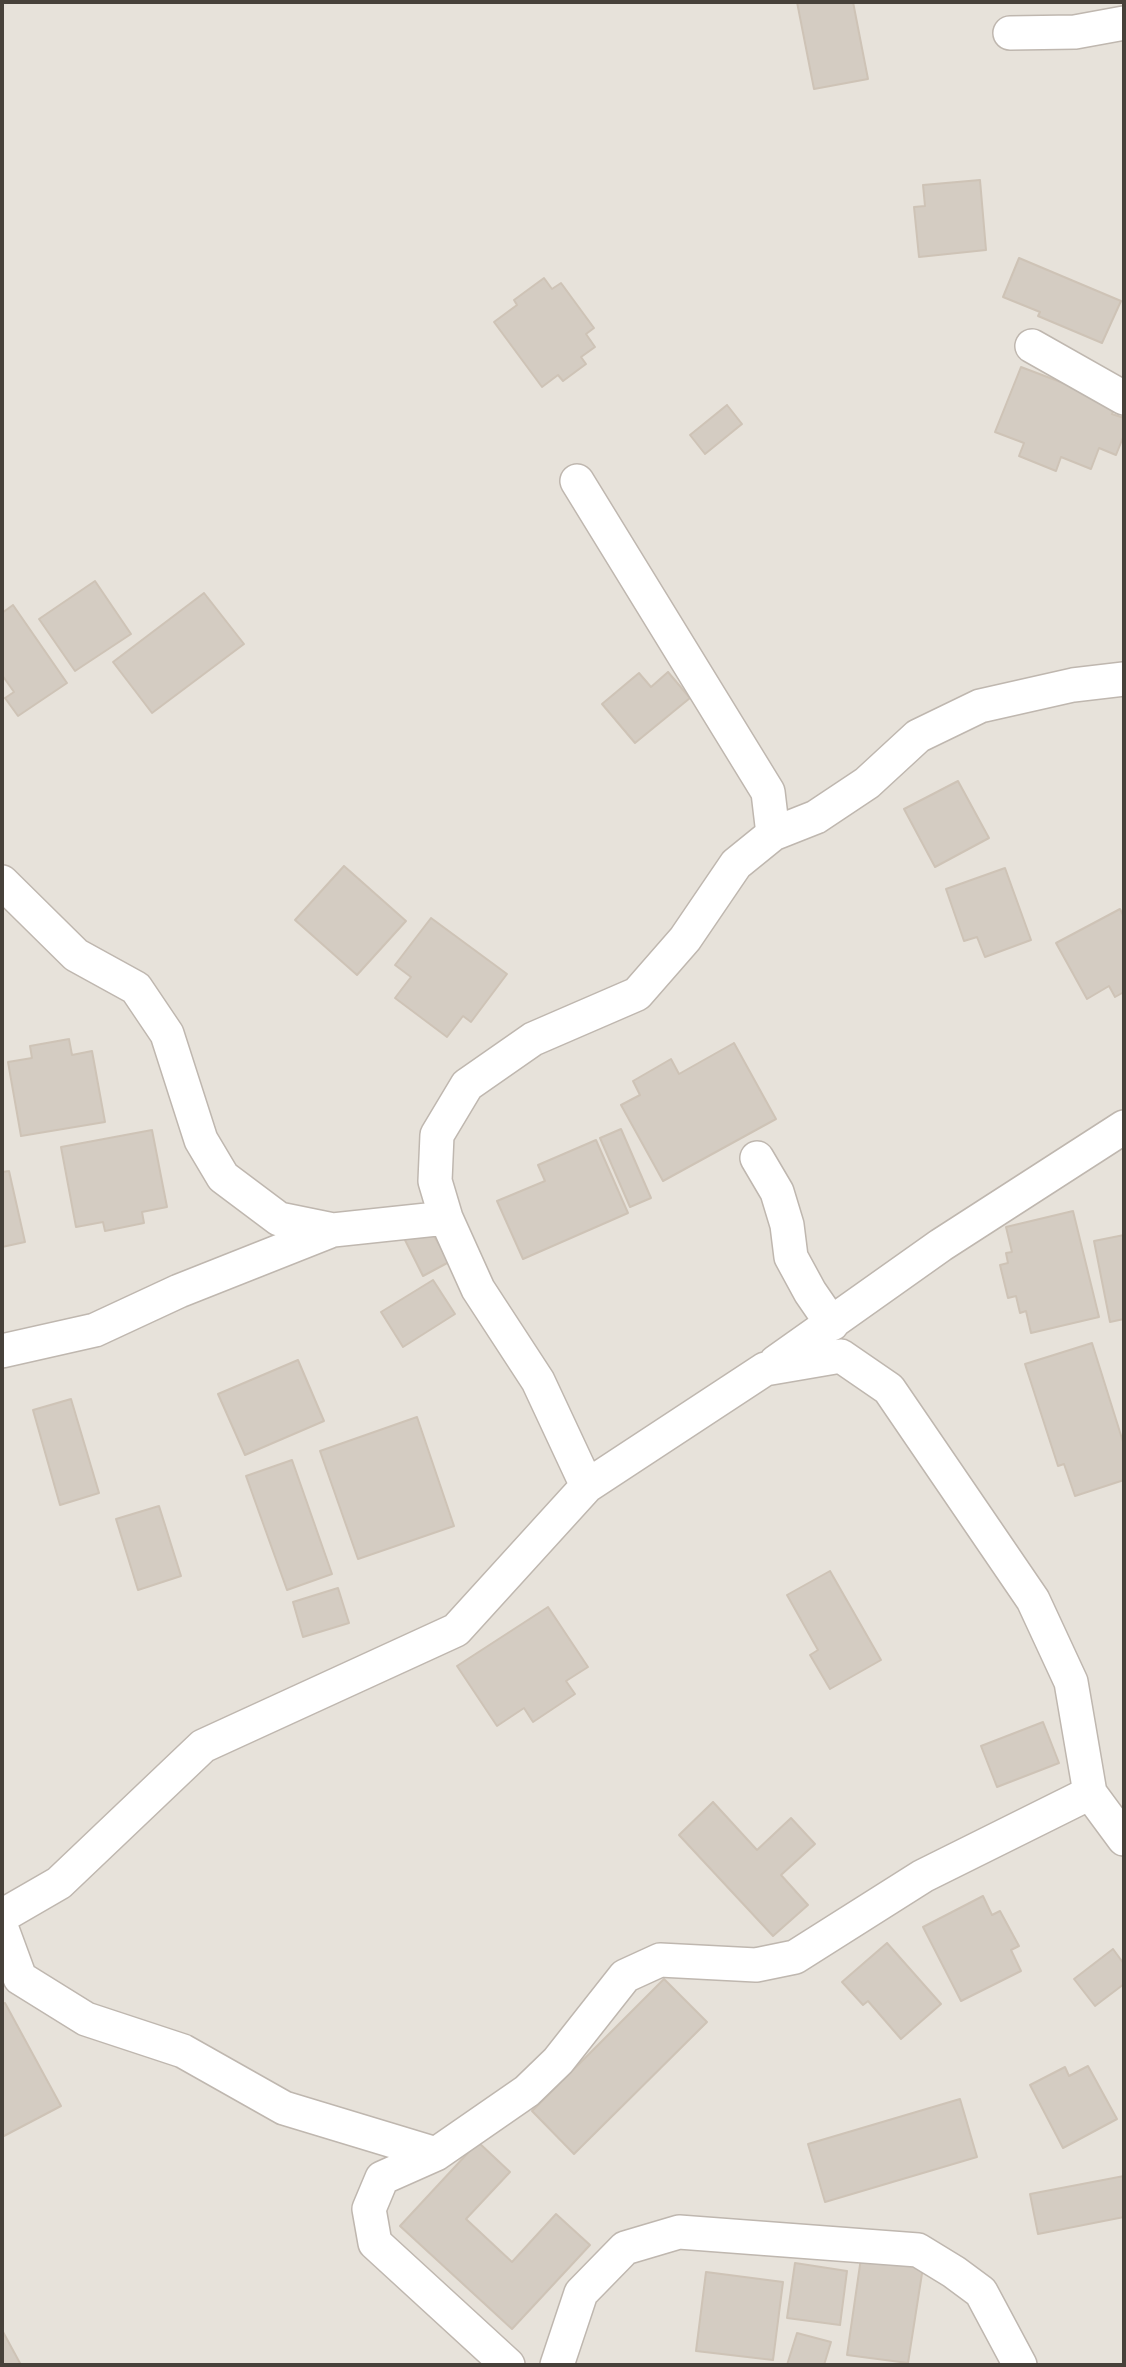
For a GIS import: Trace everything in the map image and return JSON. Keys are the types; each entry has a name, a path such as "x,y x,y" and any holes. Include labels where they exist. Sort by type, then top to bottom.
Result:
{"street":[{"path":"1010,33 1075,32 1124,23"},
{"path":"1032,346 1124,398"},
{"path":"577,481 768,792 773,834"},
{"path":"587,1486 538,1381 478,1289 446,1218 435,1181 437,1135 467,1085 533,1039 637,994 685,939 736,864 773,834 816,817 867,783 918,736 980,706 1073,685 1124,679"},
{"path":"2,882 76,955 136,988 167,1034 201,1140 223,1177 279,1219 333,1230"},
{"path":"2,1916 59,1883 203,1746 456,1630 587,1486 832,1324 941,1245 1124,1127"},
{"path":"757,1157 777,1192 788,1225 791,1257 832,1324"},
{"path":"2,1351 95,1330 179,1291 333,1230 446,1218"},
{"path":"765,1369 841,1356 890,1389 1033,1600 1071,1682 1090,1793 1124,1839"},
{"path":"508,2365 376,2243 369,2209 382,2178 436,2154 527,2091 558,2061 625,1976 660,1960 756,1965 795,1957 923,1876 1090,1793"},
{"path":"2,1929 20,1978 86,2019 183,2051 284,2108 436,2154"},
{"path":"557,2365 581,2293 625,2248 679,2232 918,2250 981,2292 1020,2365"}],"shaded area":[{"path":"2,2 1124,2 1124,2365 2,2365"}],"building":[{"path":"797,2 853,2 868,79 814,89"},
{"path":"980,180 986,250 919,257 914,207 925,206 923,185"},
{"path":"1019,258 1121,301 1102,343 1038,316 1040,312 1003,297"},
{"path":"544,278 552,289 561,283 594,328 586,334 595,347 581,357 586,364 563,381 558,375 542,387 494,322 517,305 514,300"},
{"path":"1021,367 1116,403 1112,414 1124,418 1124,435 1116,455 1099,448 1091,469 1061,457 1056,471 1019,456 1024,443 995,432"},
{"path":"727,405 742,424 705,454 690,435"},
{"path":"95,581 131,634 75,671 39,619"},
{"path":"204,593 244,644 152,713 113,662"},
{"path":"13,605 67,683 18,716 5,698 14,692 2,675 2,613"},
{"path":"668,672 690,698 635,743 602,704 639,673 651,687"},
{"path":"958,781 989,838 935,867 904,809"},
{"path":"344,866 406,921 357,975 295,920"},
{"path":"1005,868 1031,940 985,957 977,937 964,941 946,889"},
{"path":"1120,909 1124,917 1124,992 1115,997 1109,986 1087,999 1056,943"},
{"path":"431,918 507,974 471,1022 463,1016 447,1037 395,998 411,977 395,965"},
{"path":"69,1039 72,1055 92,1051 105,1122 21,1136 8,1062 32,1058 30,1046"},
{"path":"734,1043 776,1119 663,1181 621,1105 640,1095 633,1081 671,1059 679,1074"},
{"path":"621,1129 651,1198 630,1207 600,1138"},
{"path":"152,1130 167,1207 142,1212 144,1223 105,1231 103,1222 76,1227 61,1147"},
{"path":"596,1140 628,1213 523,1259 497,1201 545,1181 538,1165"},
{"path":"9,1171 25,1242 2,1247 2,1172"},
{"path":"1073,1211 1099,1317 1031,1333 1026,1311 1020,1313 1016,1296 1008,1298 1000,1265 1008,1263 1006,1253 1012,1252 1006,1227"},
{"path":"401,1232 433,1234 449,1262 423,1276"},
{"path":"1124,1235 1124,1319 1110,1322 1094,1241"},
{"path":"433,1280 455,1314 403,1347 381,1312"},
{"path":"1092,1343 1124,1445 1124,1480 1075,1496 1064,1464 1058,1466 1025,1364"},
{"path":"298,1360 324,1421 245,1455 218,1394"},
{"path":"71,1399 99,1493 60,1505 33,1410"},
{"path":"417,1417 454,1526 358,1559 320,1451"},
{"path":"292,1460 332,1574 287,1590 246,1476"},
{"path":"159,1506 181,1576 138,1590 116,1519"},
{"path":"830,1571 881,1660 830,1689 810,1655 818,1650 787,1595"},
{"path":"338,1588 349,1623 303,1637 293,1602"},
{"path":"548,1607 588,1667 566,1681 575,1694 533,1722 524,1708 497,1726 457,1666"},
{"path":"1043,1722 1059,1763 997,1787 981,1746"},
{"path":"713,1802 757,1850 791,1818 815,1844 781,1875 808,1905 773,1936 679,1835"},
{"path":"983,1896 992,1915 1000,1911 1019,1946 1011,1950 1021,1971 961,2001 923,1927"},
{"path":"887,1943 941,2004 901,2039 868,2001 863,2005 842,1982"},
{"path":"1113,1949 1124,1964 1124,1984 1095,2006 1074,1979"},
{"path":"664,1979 707,2022 574,2154 532,2111"},
{"path":"5,2003 61,2106 2,2137 2,2004"},
{"path":"1088,2066 1117,2119 1063,2148 1030,2085 1065,2067 1069,2076"},
{"path":"960,2099 977,2157 825,2202 808,2144"},
{"path":"478,2142 510,2172 466,2219 512,2262 556,2214 590,2245 512,2329 400,2226"},
{"path":"1124,2176 1124,2217 1038,2234 1030,2194"},
{"path":"861,2258 923,2267 908,2363 847,2355"},
{"path":"795,2263 847,2271 840,2325 787,2318"},
{"path":"706,2272 783,2282 773,2360 696,2351"},
{"path":"2,2330 21,2365 2,2365"},
{"path":"797,2333 831,2342 824,2365 787,2365"}]}
